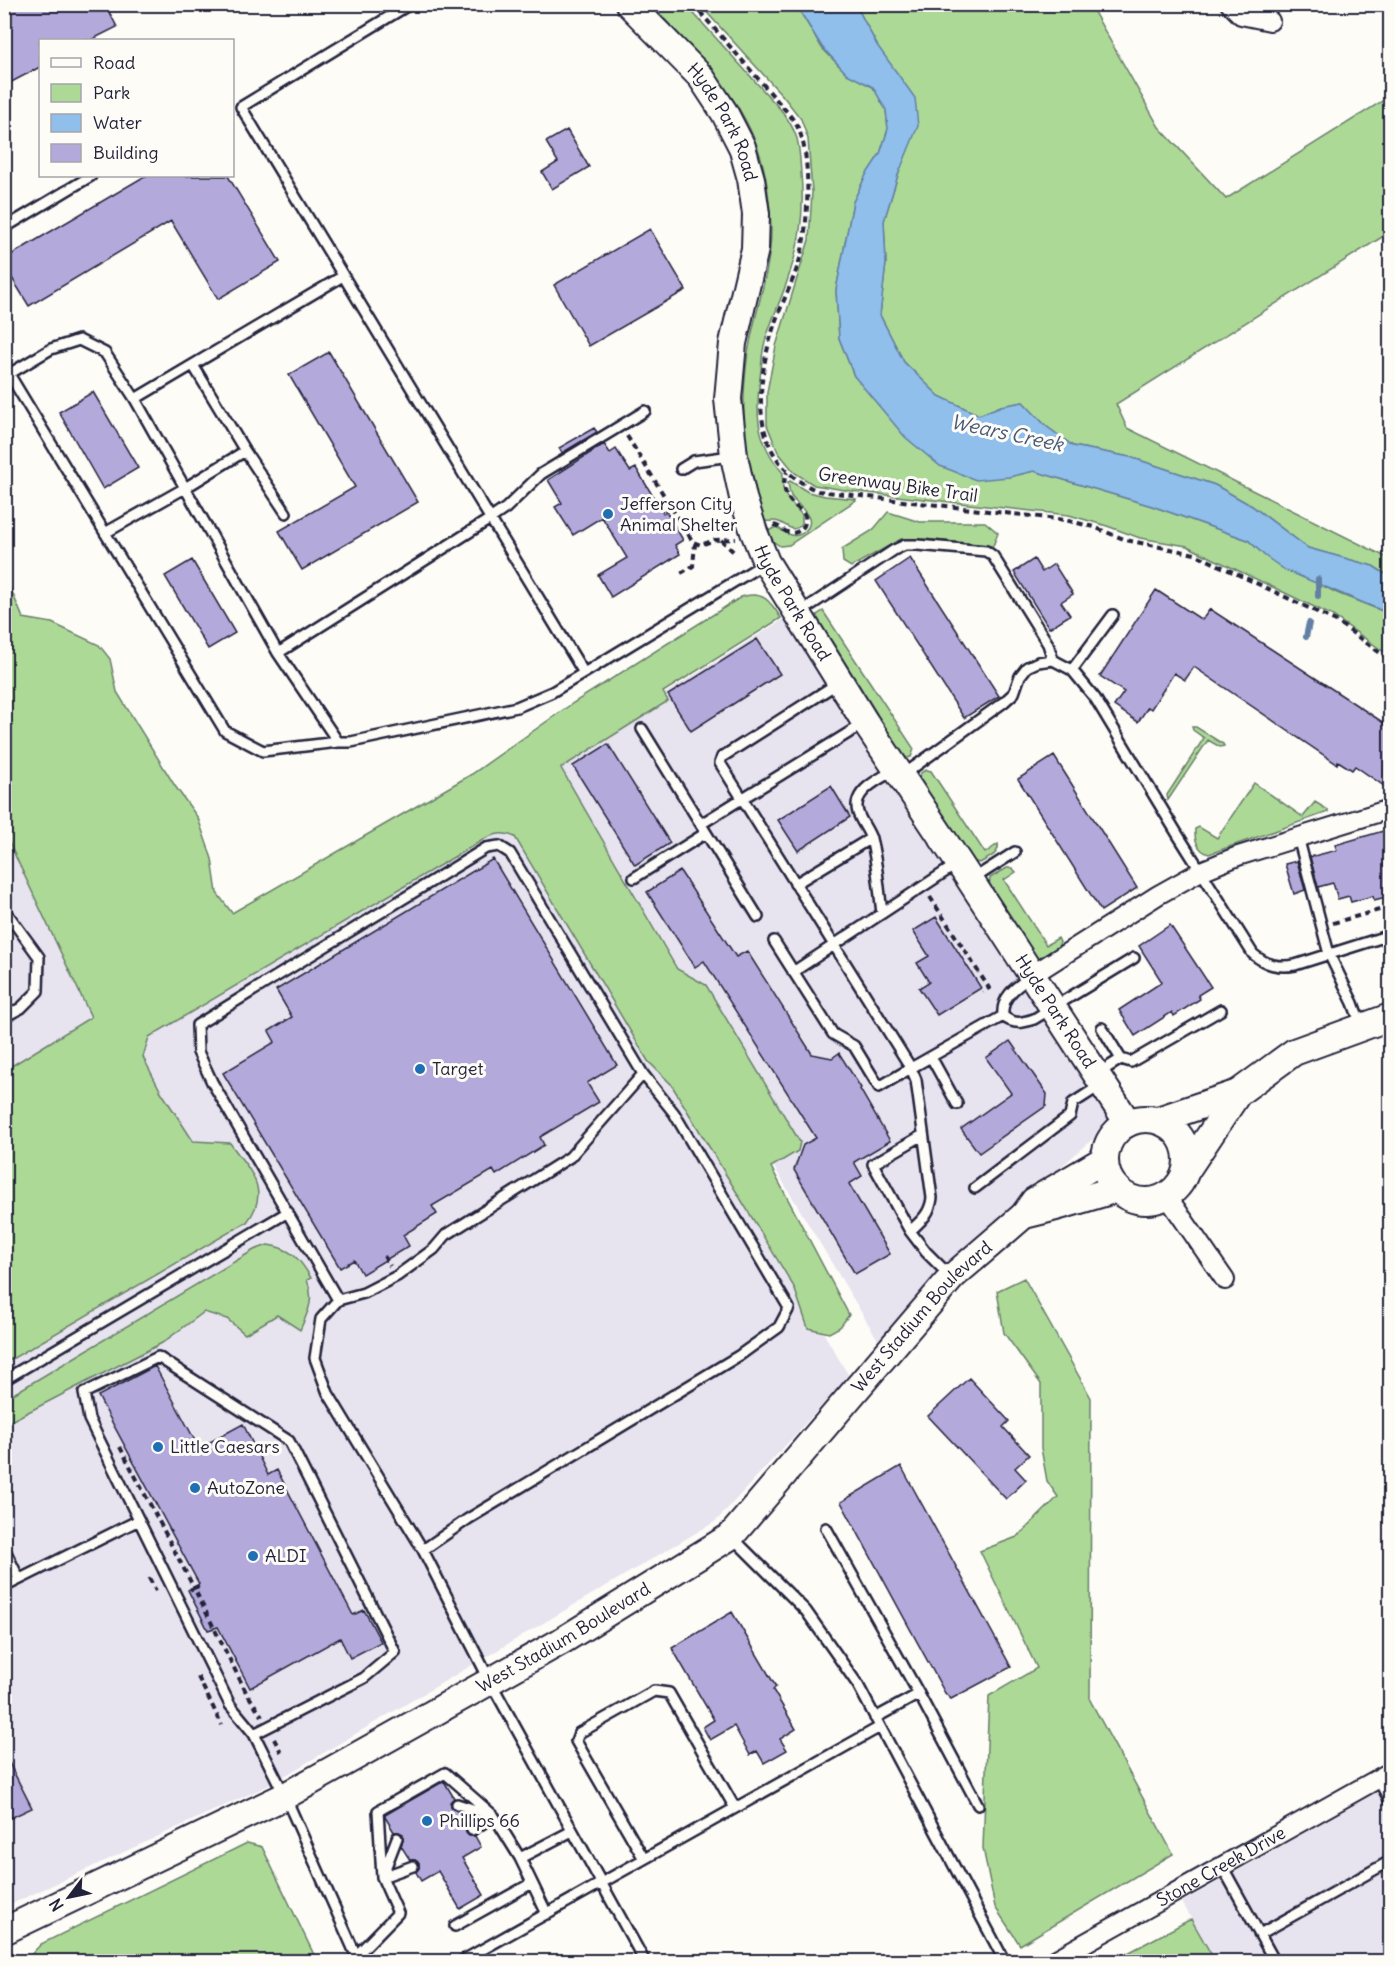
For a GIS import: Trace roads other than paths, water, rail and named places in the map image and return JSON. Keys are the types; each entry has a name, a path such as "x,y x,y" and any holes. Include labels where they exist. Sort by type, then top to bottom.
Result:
{"main road":[{"name":"Hyde Park Road","path":"629,4 701,77 724,112 742,147 751,179 756,214 756,249 733,343 728,399 734,456 754,532 766,561 865,723 965,871 1128,1123"},
{"path":"1238,1093 1179,1185 1167,1196 1150,1202 1132,1199 1117,1189 1107,1174 1105,1159 1108,1144 1116,1132 1128,1123 1143,1119 1158,1120 1238,1093 1293,1052 1390,1017"},
{"path":"1158,1120 1171,1127 1182,1139 1187,1154 1186,1171"},
{"name":"West Stadium Boulevard","path":"4,1930 285,1796 560,1642 731,1536 952,1277 1024,1215 1034,1201 1105,1159"},
{"name":"West Stadium Boulevard","path":"1024,1215 1057,1208 1117,1189"}],"street":[{"path":"1230,4 1241,15 1270,21"},
{"path":"1032,975 1158,895 1201,871 1238,856 1390,809"},
{"path":"1167,1196 1225,1280"},
{"name":"Stone Creek Drive","path":"1051,1962 1384,1776"}],"lane":[{"path":"410,4 237,105 584,673"},
{"path":"4,228 89,177"},
{"path":"135,399 343,276"},
{"path":"338,742 278,653 135,399 105,352 78,340 51,349 7,372 225,731 263,751 362,740 517,707 552,692 766,561"},
{"path":"193,365 286,513"},
{"path":"278,653 490,519 506,508 541,474 645,411"},
{"path":"105,533 245,451"},
{"path":"681,469 694,461 734,456"},
{"path":"797,614 905,545 986,552 993,556 1048,644 1053,660"},
{"path":"1072,670 1113,615"},
{"path":"882,913 871,838 859,815 858,799 868,787 898,773 1004,702 1014,693 1020,676 1027,667 1038,662 1053,660 1072,670 1095,698 1253,954 1262,961 1284,967 1390,936"},
{"path":"839,682 722,757 720,763 911,1068 916,1080 932,1198 931,1209 910,1231"},
{"path":"634,878 742,799 865,723"},
{"path":"642,729 758,917"},
{"path":"1298,837 1329,954 1362,1027"},
{"path":"795,884 871,838"},
{"path":"339,1300 212,1082 198,1052 197,1025 486,848 499,846 510,853 643,1074 674,1113 789,1308 779,1327 740,1355 477,1514 423,1550"},
{"path":"793,972 923,886 1015,852"},
{"path":"4,909 39,957 38,991 21,1008 4,1017"},
{"path":"774,941 833,1034 854,1046 879,1087 1003,1016"},
{"path":"1032,975 1015,987 1005,999 1002,1008 1003,1016 1010,1022 1020,1023 1034,1019 1134,958"},
{"path":"1101,1028 1121,1059 1131,1062 1221,1010"},
{"path":"931,1057 957,1104"},
{"path":"975,1188 1070,1116 1073,1103 1121,1059"},
{"path":"643,1074 570,1157 446,1235 434,1249 397,1276 364,1293 339,1300 321,1319 315,1358 328,1393 423,1550 490,1681 645,1962"},
{"path":"923,1135 873,1164 910,1231 926,1252 952,1277"},
{"path":"4,1380 288,1212"},
{"path":"254,1734 364,1677 395,1652 289,1441 158,1357 84,1393 89,1419 230,1705 254,1734 285,1796 357,1959 398,1913 382,1877 378,1810 445,1773 494,1816 520,1858 547,1914"},
{"path":"4,1587 139,1520"},
{"path":"826,1528 978,1805"},
{"path":"731,1536 806,1611 858,1685 1005,1962"},
{"path":"4,1548 19,1579"},
{"path":"644,1859 576,1741 579,1733 654,1691 669,1693 735,1808"},
{"path":"875,1718 919,1694"},
{"path":"460,1962 880,1727"},
{"path":"1384,1776 1390,1801"},
{"path":"458,1804 494,1816"},
{"path":"472,1830 494,1816"},
{"path":"520,1858 572,1831"},
{"path":"382,1877 397,1838"},
{"path":"1260,1934 1390,1861"},
{"path":"382,1877 413,1866"},
{"path":"1222,1866 1275,1962"},
{"path":"455,1926 532,1884"}],"water":[{"name":"Wears Creek","path":"794,5 853,5 859,11 877,45 915,98 918,126 898,175 884,221 886,263 880,315 904,362 939,396 979,415 1001,406 1023,402 1046,426 1073,446 1130,457 1215,485 1252,506 1308,548 1373,566 1390,577 1390,614 1285,570 1248,540 1152,506 1034,471 1009,477 976,480 940,466 905,437 854,376 839,338 836,290 853,202 866,175 880,154 888,129 886,110 873,87 847,74 822,47"}],"waterway":[{"path":"1318,579 1318,596"},
{"path":"1306,637 1309,623"}],"place":[{"name":"Jefferson City Animal Shelter","path":"608,514"},
{"name":"Target","path":"420,1069"},
{"name":"Little Caesars","path":"158,1447"},
{"name":"AutoZone","path":"195,1488"},
{"name":"ALDI","path":"253,1556"},
{"name":"Phillips 66","path":"427,1821"}]}
